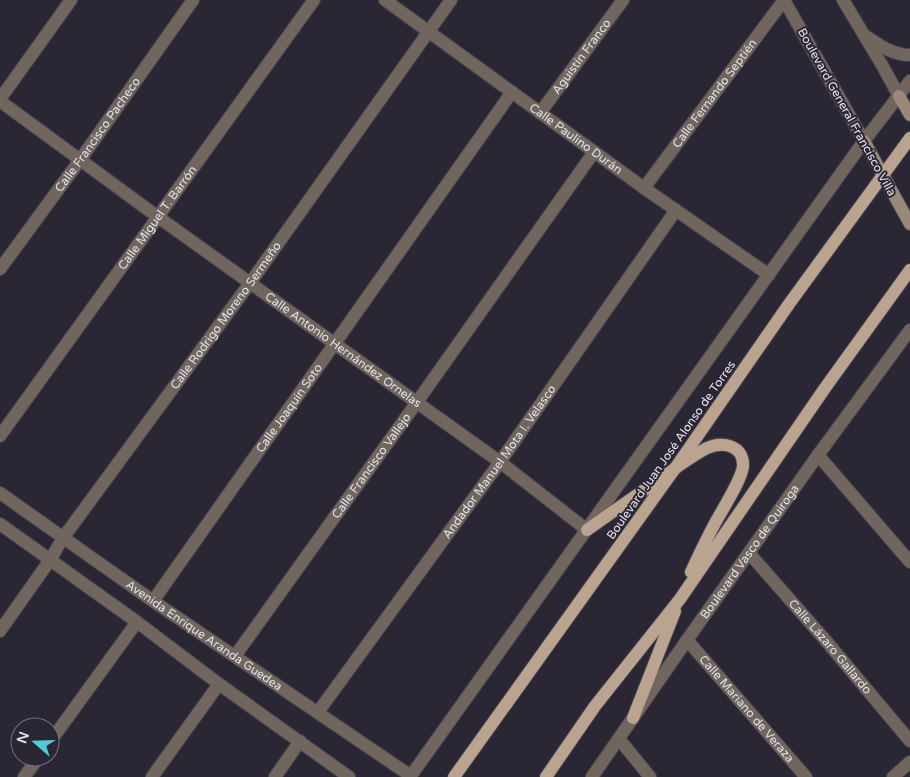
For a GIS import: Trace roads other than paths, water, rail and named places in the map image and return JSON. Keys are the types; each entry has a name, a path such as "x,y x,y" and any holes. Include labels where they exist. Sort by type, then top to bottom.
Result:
{"main road":[{"path":"899,96 910,115"},
{"name":"Boulevard Juan José Alonso de Torres","path":"454,777 676,467 789,304 910,138"},
{"name":"Boulevard General Francisco Villa","path":"864,142 910,224"},
{"path":"546,777 595,706 680,599 825,388 910,270"},
{"path":"587,530 676,467 708,448 724,445 738,450 743,466 733,490 698,556 633,718"}],"street":[{"path":"0,100 71,0"},
{"name":"Calle Francisco Pacheco","path":"0,269 193,0"},
{"name":"Calle Miguel T. Barrón","path":"0,436 314,0"},
{"name":"Calle Paulino Durán","path":"385,0 644,188 769,275"},
{"name":"Calle Rodrigo Moreno Sermeño","path":"0,631 50,560 63,538 250,283 451,0"},
{"name":"Aguistín Franco","path":"540,113 623,0"},
{"name":"Boulevard General Francisco Villa","path":"784,0 864,142"},
{"name":"Calle Fernando Septién","path":"644,188 784,0"},
{"path":"843,0 899,96"},
{"path":"865,36 891,52 910,55"},
{"path":"410,776 864,142 910,81"},
{"name":"Calle Joaquín Soto","path":"153,601 512,92"},
{"name":"Calle Antonio Hernández Ornelas","path":"0,100 158,217 500,462 587,530"},
{"name":"Calle Francisco Vallejo","path":"235,656 594,152"},
{"name":"Andador Manuel Mota I. Velasco","path":"318,712 500,462 676,210"},
{"name":"Boulevard Vasco de Quiroga","path":"592,777 818,455 910,330"},
{"path":"818,455 910,562"},
{"name":"Avenida Enrique Aranda Guedea","path":"0,493 153,601 410,776"},
{"path":"0,524 348,777"},
{"name":"Calle Lázaro Gallardo","path":"749,553 910,741"},
{"path":"60,728 137,622"},
{"name":"Calle Mariano de Veraza","path":"687,640 806,777"},
{"path":"152,777 219,684"},
{"path":"619,739 650,777"},
{"path":"274,777 300,741"},
{"path":"893,777 910,762"}]}
